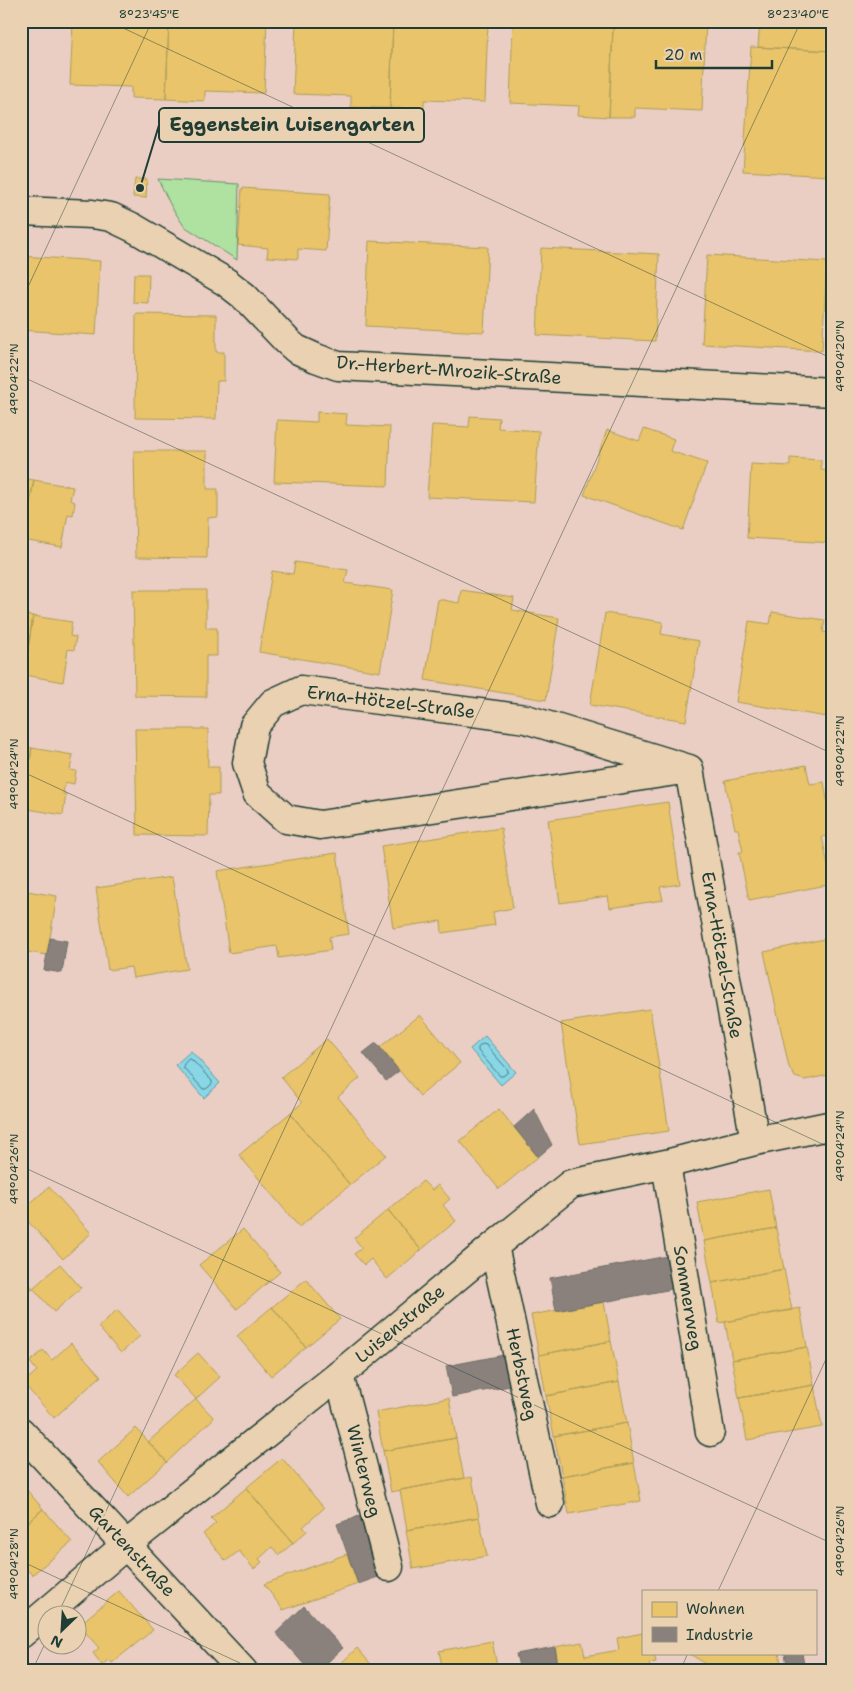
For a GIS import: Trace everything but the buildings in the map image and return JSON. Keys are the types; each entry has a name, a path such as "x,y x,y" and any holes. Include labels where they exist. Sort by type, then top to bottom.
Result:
{"street":[{"name":"Dr.-Herbert-Mrozik-Straße","path":"21,211 92,214 111,218 134,228 226,282 244,296 296,348 338,366 833,392"},
{"name":"Erna-Hötzel-Straße","path":"301,690 526,719 689,769 320,825 286,819 257,793 247,763 254,726 273,703 301,690"},
{"name":"Erna-Hötzel-Straße","path":"689,769 755,1141"},
{"name":"Luisenstraße","path":"21,1634 126,1545 340,1375 571,1184 666,1164 755,1141 833,1125"},
{"name":"Sommerweg","path":"666,1164 710,1432"},
{"name":"Herbstweg","path":"494,1246 550,1503"},
{"name":"Winterweg","path":"340,1375 389,1567"},
{"name":"Gartenstraße","path":"21,1432 243,1671"}],"green space":[{"path":"158,179 239,184 237,260 184,226 171,206"}],"water":[{"path":"485,1036 516,1072 501,1085 470,1049"},
{"path":"191,1051 220,1083 204,1098 175,1065"}],"place":[{"name":"Eggenstein Luisengarten","path":"140,188"}]}
